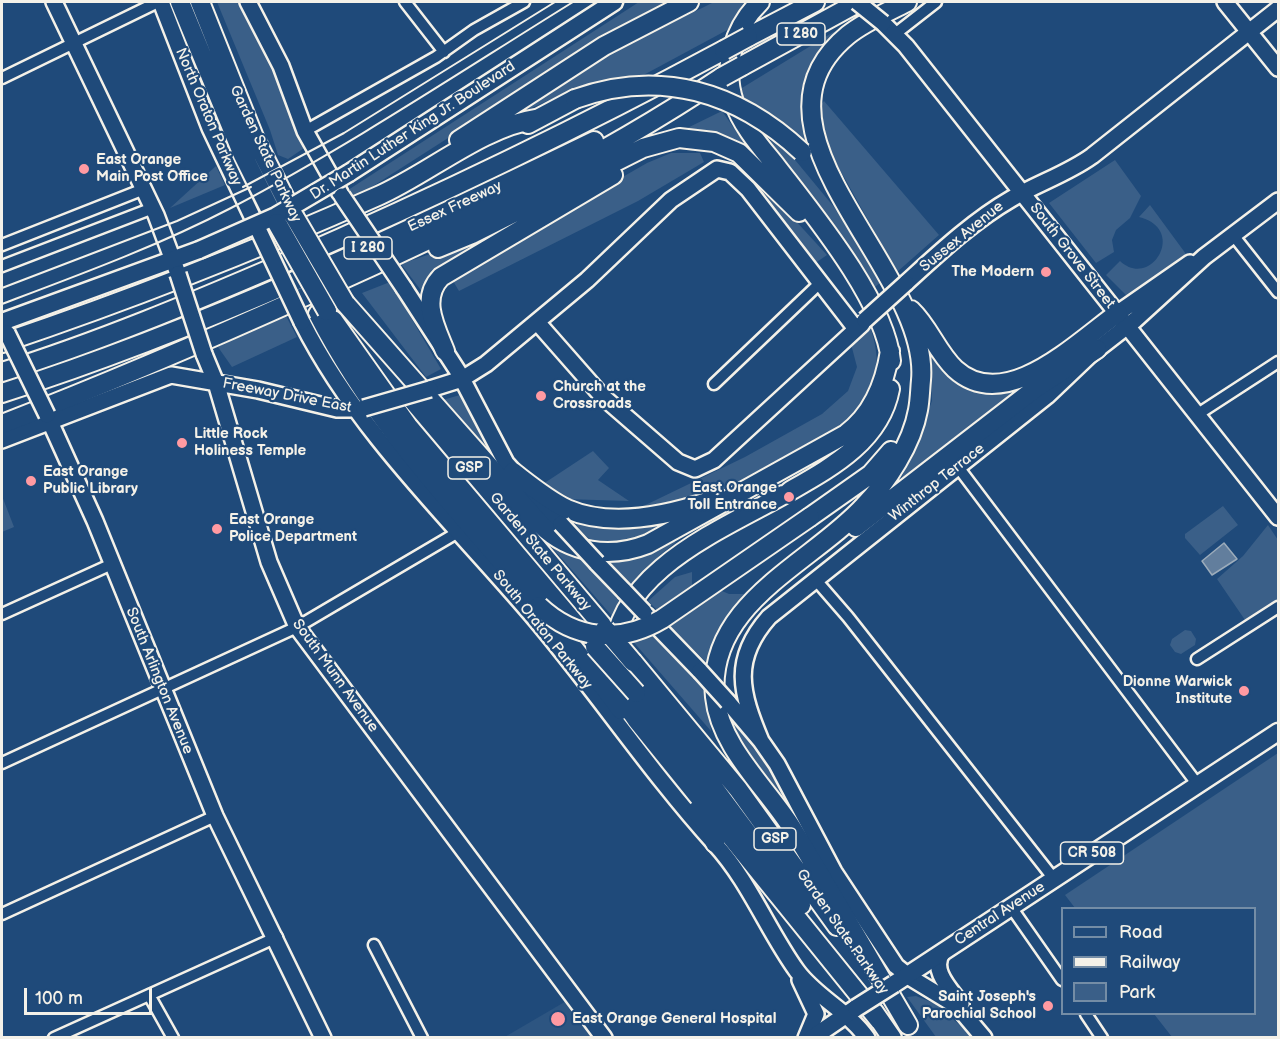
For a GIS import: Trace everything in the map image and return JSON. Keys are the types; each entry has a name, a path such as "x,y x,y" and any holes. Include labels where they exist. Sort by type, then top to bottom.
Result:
{"highway":[{"name":"Garden State Parkway","path":"180,2 243,155 277,223 316,316 412,432 636,693 750,835 892,1038"},
{"name":"Garden State Parkway","path":"200,2 254,137 294,216 345,303 417,406 742,795 912,1031"},
{"path":"337,214 387,186 604,46 689,2"},
{"path":"760,2 743,22 733,47 730,82 734,103 748,129 823,227 880,319 890,351 892,371 889,395 871,431 845,456 687,550 645,584 628,609 617,632 614,655 616,679 622,696 636,719 880,1021"},
{"name":"Essex Freeway","path":"2,372 150,319 329,244 542,144 814,2"},
{"name":"Essex Freeway","path":"2,393 167,333 338,261 512,181 742,66 858,2"},
{"path":"907,2 848,35 825,61 815,86 811,111 815,140 848,210 904,302 913,326 921,360 919,408 912,429 884,481 860,511 758,596 734,623 718,660 715,700 727,735 790,826 912,1031"},
{"path":"2,424 222,334 440,236 641,129 722,76"},
{"path":"329,244 361,216 429,181 536,119 575,99 633,86 663,86 694,90 723,99 751,112 776,128 802,152 848,210"},
{"path":"3,328 164,286 337,214 399,186 507,127 536,119"},
{"path":"350,276 462,239 643,147 665,140 694,138 720,144 744,157 765,176 853,275"},
{"path":"445,351 429,302 432,288 441,277 632,165 666,150 701,147 732,156 765,176"},
{"path":"904,302 922,321 955,369 970,379 994,385 1013,382 1032,374 1123,320"},
{"path":"345,303 536,521 556,537 580,548 607,553 642,546 840,438 857,425 878,395 890,351"},
{"path":"316,316 385,426 539,606 711,830 715,843"},
{"path":"2,411 222,334"},
{"path":"818,548 837,542 1035,388 1097,349"},
{"path":"539,606 560,623 584,633 608,636 637,631 662,619 865,479 884,461 904,430 912,405 919,396"},
{"path":"513,472 565,508 588,515 623,518 652,516 691,507 731,493 783,469"}],"main road":[{"name":"South Munn Avenue","path":"54,2 153,208 204,356 216,383 269,562 297,627 603,1038"},
{"name":"North Oraton Parkway","path":"160,2 210,128 259,231"},
{"path":"248,2 281,66 305,131 342,196 445,351 497,448 513,472 700,671 762,741 791,789 834,872 893,962 900,980 951,1001 971,1019"},
{"name":"Dr. Martin Luther King Jr. Boulevard","path":"3,328 175,267 199,250 276,216 349,173 614,2"},
{"name":"South Grove Street","path":"858,2 895,34 1278,517"},
{"path":"1226,2 1278,68"},
{"name":"Sussex Avenue","path":"537,321 602,396 678,462 694,469 714,460 943,249 999,206 1086,160 1278,9"},
{"name":"Freeway Drive East","path":"2,440 48,418 158,378 181,375 359,409 462,379 486,364 587,280 672,200 711,172 720,169 735,175 748,189 820,283"},
{"name":"Winthrop Terrace","path":"762,741 747,707 743,690 743,671 747,652 756,634 769,617 1047,396 1172,274 1204,257 1278,201"},
{"name":"South Oraton Parkway","path":"259,231 316,316 325,366 564,654 674,798 715,843 799,974 851,1012 867,1038"},
{"path":"820,283 861,325"},
{"name":"South Arlington Avenue","path":"3,328 48,418 112,564 215,816 277,937 323,1038"},
{"path":"158,378 204,356"},
{"name":"Central Avenue","path":"812,1038 1278,732"},
{"path":"943,952 938,960 938,969 984,1038"},
{"path":"799,974 801,987 815,1010 814,1023 806,1038"}],"street":[{"path":"2,78 160,2"},
{"path":"405,2 444,52"},
{"path":"305,131 444,52 474,30 524,2"},
{"path":"895,34 936,2"},
{"path":"2,244 144,189"},
{"path":"2,266 153,208"},
{"path":"1233,234 1278,292"},
{"path":"714,384 820,283"},
{"path":"1198,414 1278,362"},
{"path":"958,467 1198,784"},
{"path":"2,763 297,627 460,531"},
{"path":"2,614 112,564"},
{"path":"815,579 848,617 1053,879"},
{"path":"1197,659 1278,607"},
{"path":"2,914 215,816"},
{"path":"1011,907 1061,979"},
{"path":"54,1038 277,937"},
{"path":"374,945 422,1038"},
{"path":"149,995 173,1038"},
{"path":"1087,1015 1102,1038"}],"shaded area":[{"path":"1224,543 1237,559 1212,575 1202,561"},
{"name":"East Orange General Hospital","path":"568,1000 594,1038 503,1038"}],"green space":[{"path":"217,2 243,2 280,75 307,146 288,159 278,155 270,130"},
{"path":"639,2 674,2 626,24 356,197 348,190"},
{"path":"714,2 745,2 729,29 638,78 606,81 549,100 490,127 590,64"},
{"path":"835,31 817,60 807,85 804,111 806,145 740,100 737,91"},
{"path":"824,101 939,235 897,272 825,143 818,108"},
{"path":"722,111 756,160 679,132"},
{"path":"761,134 791,155 834,207 881,282 875,287 824,215"},
{"path":"671,153 700,153 704,162 638,201 459,291 450,276 647,163"},
{"path":"1115,160 1141,196 1130,218 1116,230 1112,240 1114,252 1096,263 1049,203"},
{"path":"216,166 225,185 170,208"},
{"path":"765,194 783,207 827,255 814,264"},
{"path":"548,204 423,293 401,264 436,252"},
{"path":"1150,205 1186,254 1127,296 1106,275 1120,261 1132,268 1143,268 1153,263 1159,254 1163,244 1161,233 1154,224 1139,217"},
{"path":"390,282 441,369 426,377 362,293"},
{"path":"285,314 297,337 232,367 218,347"},
{"path":"870,327 877,358 873,390 863,410 852,421 812,447 736,486 691,502 631,512 745,457 822,414 848,391 857,367 851,344"},
{"path":"929,346 949,372 1029,385 898,487 932,401"},
{"path":"460,395 488,451 439,401"},
{"path":"593,451 609,468 598,480 629,501 563,499 543,484"},
{"path":"2,496 14,527 2,532"},
{"path":"1223,506 1238,525 1200,555 1185,538 1185,534"},
{"path":"569,517 677,520 639,540 608,545 589,539"},
{"path":"1268,525 1278,540 1278,599 1245,620 1217,579 1243,556"},
{"path":"664,540 676,542 660,555 634,587 604,556"},
{"path":"550,545 579,556 620,602 612,616"},
{"path":"692,572 692,591 661,614 648,601 675,577"},
{"path":"715,588 729,594 746,594 723,628 711,667 666,622"},
{"path":"652,630 705,685 711,731 630,638"},
{"path":"1185,630 1191,631 1196,639 1195,645 1181,654 1175,652 1170,645 1172,639"},
{"path":"721,705 772,773 798,821 794,822 741,747"},
{"path":"1278,753 1278,1037 1172,1037 1155,1015 1256,1015 1256,907 1074,907 1065,895"},
{"path":"916,996 936,1004 973,1037 936,1037 907,997"}],"railway":[{"path":"243,187 344,133 555,2"},
{"path":"2,304 147,247 231,208 361,134 573,2"},
{"path":"2,288 177,221 251,187"}],"place":[{"name":"East Orange Main Post Office","path":"84,169"},
{"name":"The Modern","path":"1046,272"},
{"name":"Church at the Crossroads","path":"541,396"},
{"name":"Little Rock Holiness Temple","path":"182,443"},
{"name":"East Orange Public Library","path":"31,481"},
{"name":"East Orange Toll Entrance","path":"789,497"},
{"name":"East Orange Police Department","path":"217,529"},
{"name":"Dionne Warwick Institute","path":"1244,691"},
{"name":"Saint Joseph's Parochial School","path":"1048,1006"},
{"name":"East Orange General Hospital","path":"558,1019"}]}
